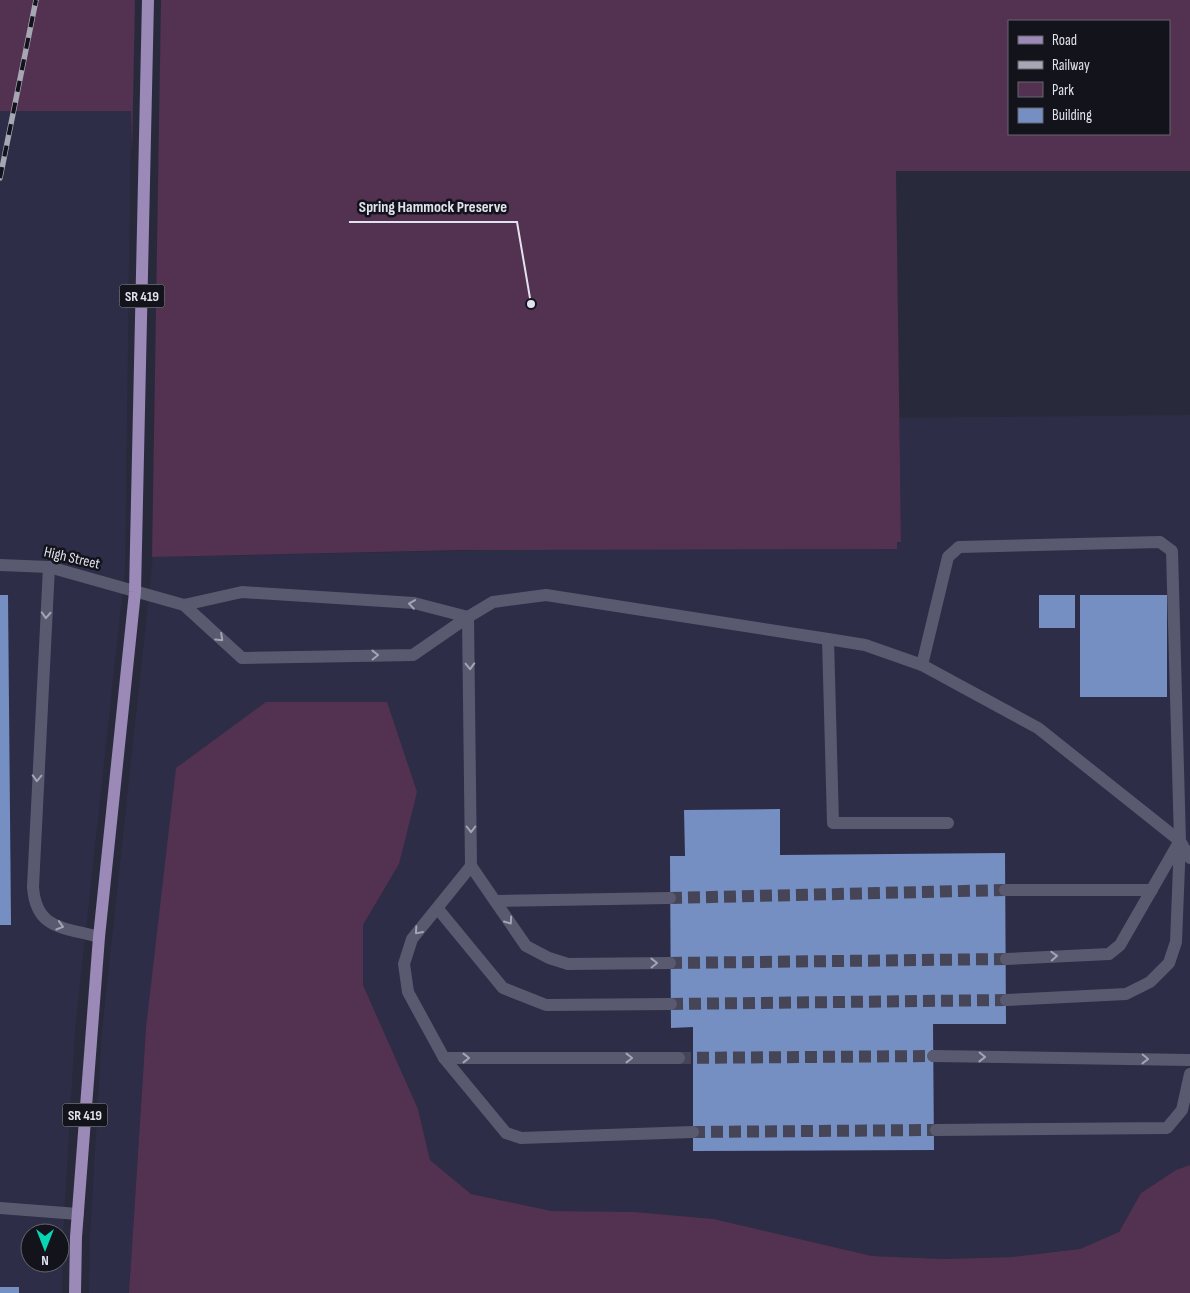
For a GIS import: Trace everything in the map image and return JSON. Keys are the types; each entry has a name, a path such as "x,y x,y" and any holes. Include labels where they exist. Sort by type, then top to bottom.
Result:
{"main road":[{"name":"SR 419","path":"75,1293 78,1214 99,937 135,592 148,0"}],"street":[{"path":"922,664 948,557 959,547 1160,542 1172,551 1180,841 1176,942 1169,963 1150,982 1126,994 1006,1000"},
{"name":"High Street","path":"0,565 49,567 184,605"},
{"path":"49,567 39,729 34,904 48,922 99,937"},
{"path":"184,605 242,592 414,603 468,618"},
{"path":"184,605 242,658 413,655 493,602 546,595 865,645 922,664 1038,728 1180,841 1190,858"},
{"path":"468,618 471,866 526,946 549,958 568,964 670,963"},
{"path":"828,640 833,823 948,823"},
{"path":"1006,959 1109,954 1120,945 1180,841"},
{"path":"471,866 412,939 404,964 408,992 444,1058 506,1132 521,1138 693,1132"},
{"path":"1005,890 1152,890"},
{"path":"495,901 670,898"},
{"path":"438,909 503,988 530,1000 546,1005 671,1004"},
{"path":"933,1056 1190,1060"},
{"path":"444,1058 679,1058"},
{"path":"936,1130 1167,1128 1182,1110 1190,1074"},
{"path":"0,1208 78,1214"}],"shaded area":[{"path":"0,111 131,111 125,569 75,1030 64,1223 20,1223 20,1273 62,1273 62,1293 0,1293"},
{"path":"1190,415 1190,1165 1176,1170 1141,1193 1119,1232 1080,1249 1012,1257 944,1259 872,1256 714,1219 635,1212 552,1211 471,1194 430,1160 418,1109 363,985 363,925 399,864 146,1028 129,1293 89,1293 90,1238 102,1032 153,557 901,542 899,418"}],"green space":[{"path":"0,0 135,0 132,153 131,111 0,111"},
{"path":"161,0 1190,0 1190,171 896,171 901,542 897,542 897,549 464,550 152,557"},
{"path":"266,702 387,702 417,792 399,864 363,925 363,985 418,1109 430,1160 471,1194 552,1211 635,1212 714,1219 872,1256 944,1259 1012,1257 1080,1249 1119,1232 1141,1193 1176,1170 1190,1165 1190,1293 129,1293 146,1028 176,768"}],"building":[{"path":"0,595 8,595 11,925 0,925"},
{"path":"1039,595 1075,595 1075,628 1039,628"},
{"path":"1080,595 1167,595 1167,697 1080,697"},
{"path":"780,809 780,855 1005,853 1006,1024 933,1024 934,1150 693,1151 693,1027 671,1028 670,856 685,856 684,810"},
{"path":"0,1287 19,1287 19,1293 0,1293"}],"tunnel":[{"path":"670,898 1005,890"},
{"path":"670,963 1006,959"},
{"path":"671,1004 1006,1000"},
{"path":"679,1058 933,1056"},
{"path":"693,1132 936,1130"}],"railway":[{"path":"0,178 36,0"}],"place":[{"name":"Spring Hammock Preserve","path":"531,304"}]}
